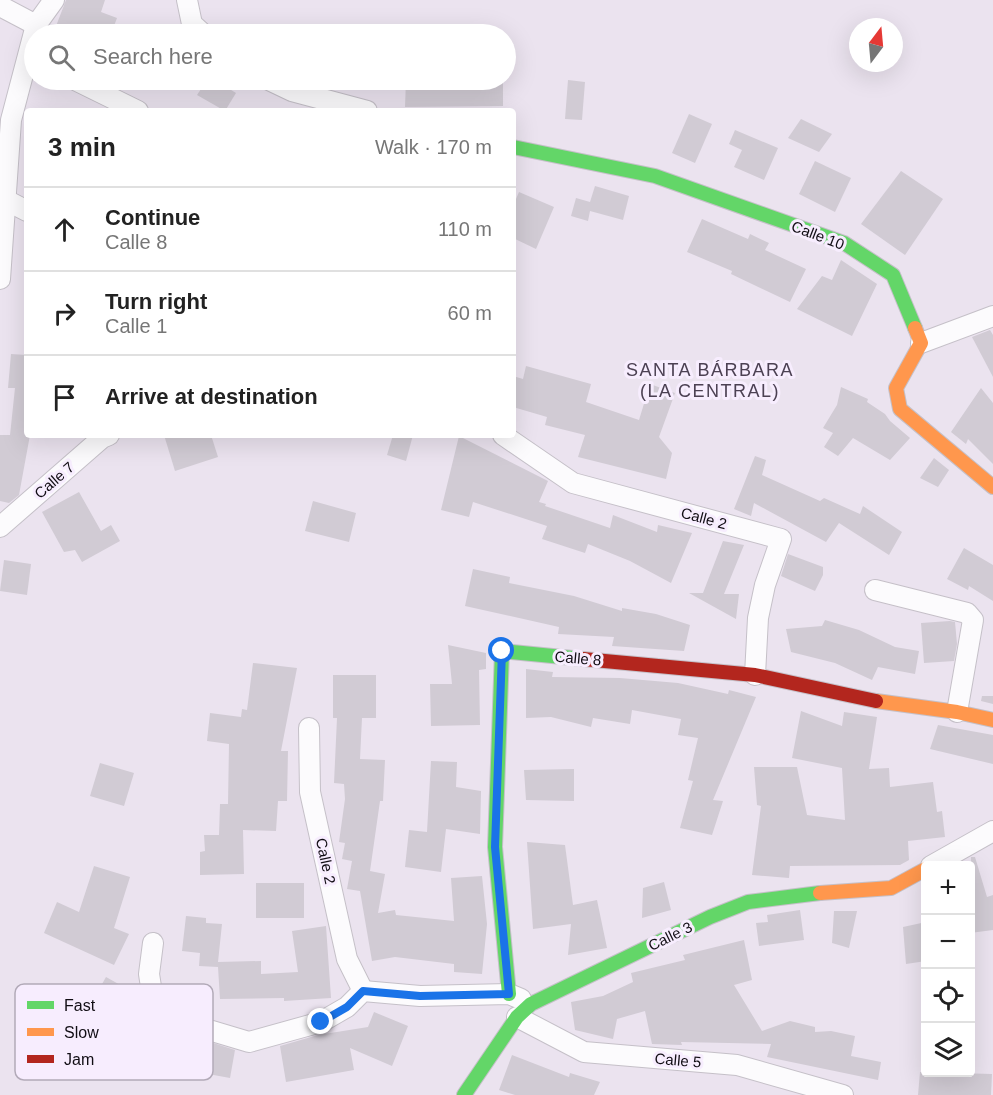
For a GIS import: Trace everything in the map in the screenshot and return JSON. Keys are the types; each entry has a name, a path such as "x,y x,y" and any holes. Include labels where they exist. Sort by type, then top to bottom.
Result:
{"street":[{"path":"37,24 54,0"},
{"path":"187,0 192,24"},
{"path":"0,6 34,24"},
{"path":"0,279 11,120 24,79"},
{"path":"95,90 132,108"},
{"path":"290,90 356,108"},
{"name":"Calle 10","path":"516,148 655,176 844,243 893,275 921,343"},
{"path":"4,199 24,209"},
{"path":"993,316 921,343 896,388 900,409 993,487"},
{"name":"Calle 7","path":"0,527 102,438"},
{"name":"Calle 2","path":"507,438 573,483 781,539 765,585 758,618 755,675"},
{"path":"875,590 967,613 973,620 957,712"},
{"name":"Calle 8","path":"509,994 495,847 502,651 755,675 861,699 957,712 993,720"},
{"name":"Calle 2","path":"309,728 310,792 347,959 363,991"},
{"path":"940,861 993,831"},
{"name":"Calle 3","path":"464,1095 517,1017 531,1004 710,917 748,902 800,894 891,888 921,871"},
{"path":"151,984 149,974 153,942"},
{"path":"213,1031 249,1042 321,1022 347,1007 363,991 420,996 509,994 531,1004"},
{"name":"Calle 5","path":"517,1017 584,1052 738,1065 798,1089 843,1095"}],"building":[{"path":"66,0 105,0 101,12 117,18 115,24 57,24"},
{"path":"568,80 585,82 582,120 565,119"},
{"path":"200,90 231,90 236,93 227,108 220,108 197,95"},
{"path":"406,90 503,90 503,106 405,107"},
{"path":"689,114 712,124 695,163 672,153"},
{"path":"801,119 832,134 819,152 788,138"},
{"path":"735,130 778,148 764,180 734,167 742,150 729,144"},
{"path":"815,161 851,178 835,212 799,194"},
{"path":"901,171 943,199 905,255 861,224"},
{"path":"595,186 629,196 623,220 590,211 588,221 571,216 576,198 590,202"},
{"path":"519,192 554,207 536,249 516,239 516,199"},
{"path":"702,219 748,239 750,234 769,243 765,250 806,269 790,302 731,274 732,271 687,252"},
{"path":"841,260 877,284 852,336 797,309 822,276 832,280"},
{"path":"990,330 993,335 993,377 972,337"},
{"path":"11,354 24,355 24,438 29,438 19,495 9,503 0,501 0,435 10,435 15,388 8,388"},
{"path":"526,366 591,384 586,402 639,420 650,384 675,393 659,437 672,453 666,479 578,457 585,435 545,425 547,417 516,408 516,377 523,379"},
{"path":"841,387 868,399 867,402 885,414 910,438 890,460 853,438 838,456 824,447 833,433 823,428 837,405"},
{"path":"981,388 993,403 993,464 968,439 966,444 951,432"},
{"path":"165,438 212,438 218,457 175,471"},
{"path":"392,438 412,438 406,461 387,455"},
{"path":"459,438 463,438 548,481 539,502 546,504 545,506 610,528 613,515 657,532 658,525 692,533 671,583 630,561 588,544 585,553 542,539 547,526 473,502 469,517 441,510"},
{"path":"755,456 766,460 762,475 820,501 824,498 860,514 863,506 902,532 889,555 839,523 826,542 754,503 751,516 734,509"},
{"path":"934,458 949,470 938,487 920,478"},
{"path":"79,492 101,531 111,525 120,541 82,562 75,550 64,552 42,512"},
{"path":"313,501 356,513 349,542 305,531"},
{"path":"723,541 744,545 724,594 739,594 736,619 689,593 703,593"},
{"path":"964,548 993,565 993,601 969,586 968,590 947,579"},
{"path":"788,554 823,567 823,575 815,591 781,576"},
{"path":"4,560 31,564 27,595 0,591"},
{"path":"473,569 510,577 509,583 574,596 622,611 622,608 656,614 690,625 684,651 612,646 614,637 558,634 559,627 465,606"},
{"path":"825,620 859,630 895,647 919,651 915,674 878,667 872,680 835,663 791,652 786,629 822,626"},
{"path":"955,622 957,644 954,661 924,663 921,623"},
{"path":"448,645 486,653 486,669 479,670 480,725 431,726 430,684 452,684"},
{"path":"253,663 297,668 281,751 288,751 287,801 278,801 276,831 243,830 244,874 200,875 200,852 205,851 204,835 219,835 220,804 228,804 229,744 207,741 210,713 241,717 242,709 247,710"},
{"path":"526,669 553,672 552,677 620,678 678,683 728,694 729,690 756,697 713,800 723,801 712,835 680,828 693,781 688,780 698,738 678,735 681,719 632,710 630,724 593,718 591,727 551,717 526,718"},
{"path":"333,675 376,675 376,718 362,718 360,759 385,760 383,801 380,801 370,871 385,874 378,913 395,910 396,915 454,921 451,878 482,876 487,924 482,974 454,972 454,964 395,957 372,961 360,891 347,889 352,861 342,859 345,843 339,842 345,799 344,784 334,783 337,718 333,718"},
{"path":"982,696 993,696 993,704 981,701"},
{"path":"801,711 842,726 844,712 877,717 869,769 889,768 890,787 933,782 937,812 942,811 945,837 908,841 909,860 900,865 790,866 789,878 752,875 761,806 757,805 754,767 797,767 807,815 845,820 842,768 792,758"},
{"path":"938,725 993,735 993,764 930,749"},
{"path":"431,761 457,762 456,787 481,791 480,834 446,829 441,872 405,867 409,830 427,832"},
{"path":"100,763 134,773 124,806 90,796"},
{"path":"574,769 574,801 526,800 524,770"},
{"path":"527,842 565,845 573,905 597,900 607,948 568,955 571,924 533,929"},
{"path":"971,857 975,857 987,897 993,895 993,930 975,932 975,861 971,861"},
{"path":"94,866 130,877 114,928 129,934 114,965 44,933 57,902 79,912"},
{"path":"664,882 671,910 642,918 643,888"},
{"path":"256,883 304,883 304,918 256,918"},
{"path":"800,910 804,940 759,946 756,923 768,922 767,915"},
{"path":"834,911 857,911 849,948 832,943"},
{"path":"186,916 206,918 206,923 222,924 218,962 261,961 261,974 298,972 292,931 326,926 331,998 284,1001 284,998 220,999 218,967 199,966 200,953 182,951"},
{"path":"921,923 921,962 906,964 903,927"},
{"path":"744,940 752,980 734,985 762,1031 790,1021 815,1027 815,1032 831,1031 855,1036 851,1056 881,1062 878,1080 767,1057 771,1044 681,1042 682,1045 652,1044 645,1011 617,1019 613,1039 575,1030 571,1002 603,996 633,982 631,973 685,960 683,955"},
{"path":"106,977 119,984 102,984"},
{"path":"374,1012 408,1026 392,1066 350,1048 354,1070 286,1082 280,1046 318,1035 368,1027"},
{"path":"213,1043 235,1050 230,1078 213,1075"},
{"path":"512,1055 569,1077 570,1073 600,1082 594,1095 515,1095 499,1090"},
{"path":"920,1072 921,1077 975,1077 975,1074 992,1074 991,1095 918,1095"}],"traffic: fast":[{"path":"516,148 655,176 844,243 893,275 915,328"},
{"path":"509,994 495,847 502,651 583,659"},
{"path":"464,1095 517,1017 531,1004 710,917 748,902 820,893"}],"traffic: slow":[{"path":"915,328 921,343 896,388 900,409 993,487"},
{"path":"876,701 957,712 993,720"},
{"path":"820,893 891,888 921,872"}],"traffic: jam":[{"path":"583,659 755,675 876,701"}],"district":[{"name":"SANTA BÁRBARA (LA CENTRAL)","path":"710,380"}],"route":[{"path":"321,1022 347,1007 363,991 420,996 509,994 495,847 502,651"}]}
